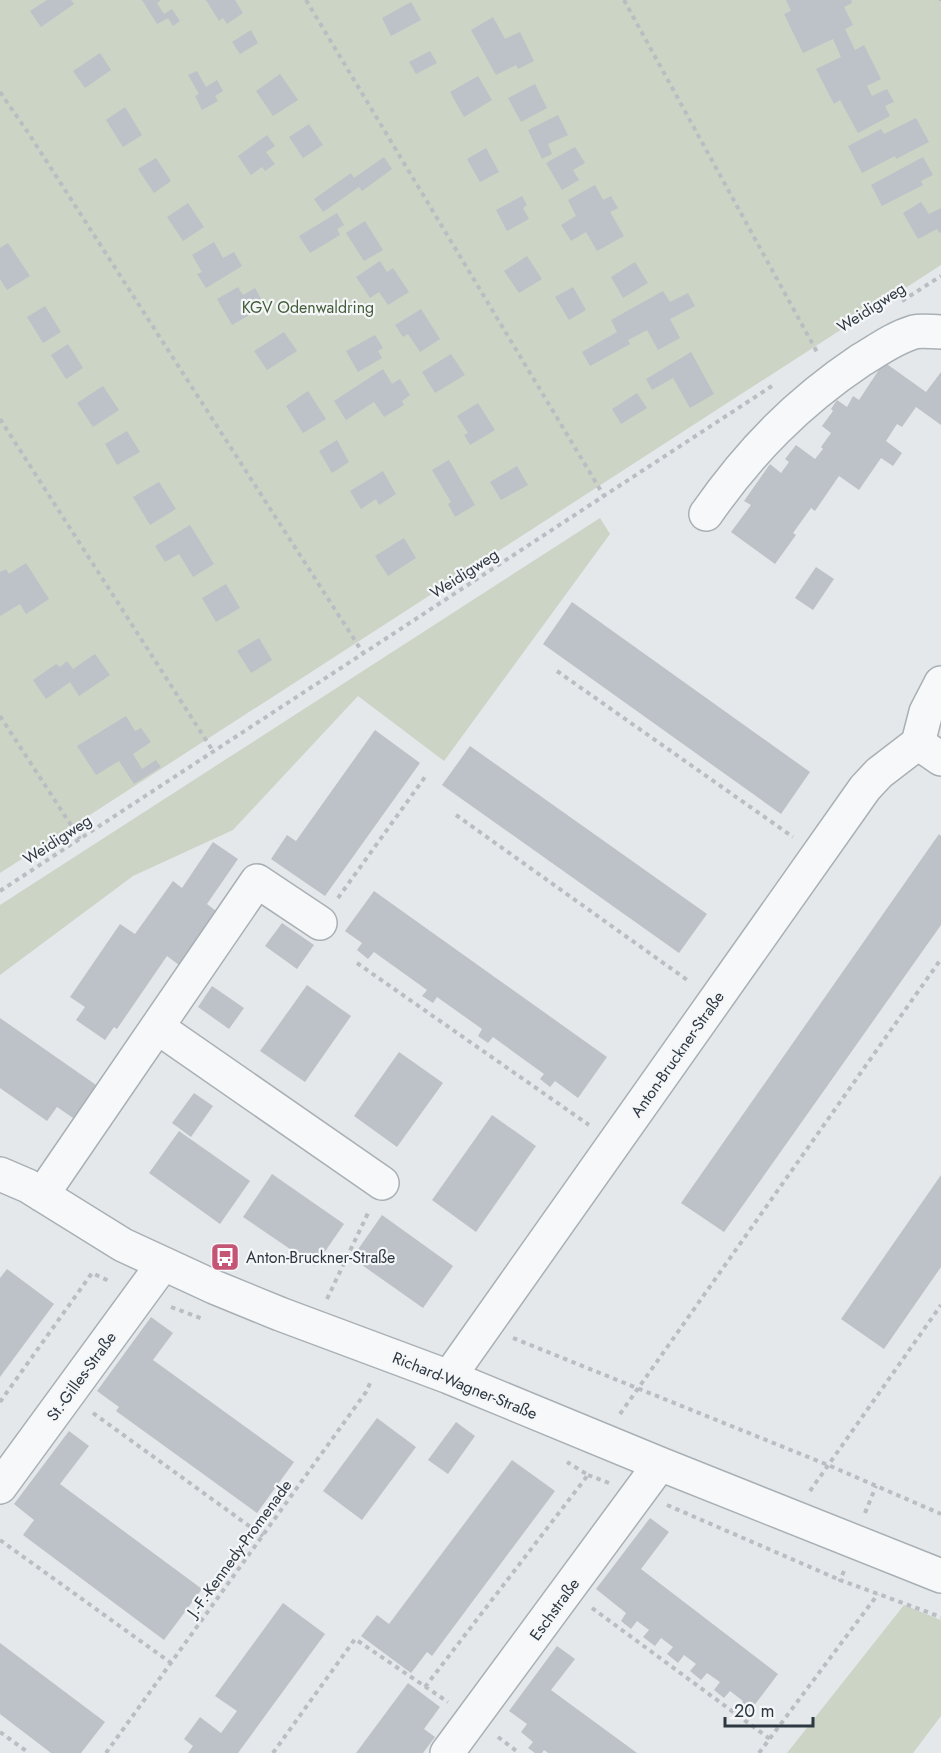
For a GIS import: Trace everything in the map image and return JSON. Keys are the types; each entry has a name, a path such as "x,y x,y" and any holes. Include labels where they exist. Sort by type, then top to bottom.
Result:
{"street":[{"path":"706,514 734,474 757,448 820,390 891,341 916,331 941,332"},
{"path":"930,751 926,712 941,684"},
{"name":"Anton-Bruckner-Straße","path":"449,1377 865,788 879,773 930,751"},
{"path":"42,1195 257,881 320,923"},
{"path":"157,1027 382,1183"},
{"name":"Richard-Wagner-Straße","path":"0,1174 28,1186 123,1245 163,1264 313,1327 449,1377 941,1576"},
{"name":"St.-Gilles-Straße","path":"0,1487 163,1264"},
{"name":"Eschstraße","path":"447,1753 660,1464"}],"path":[{"path":"306,0 604,496"},
{"path":"624,0 819,355"},
{"path":"0,92 363,654"},
{"name":"Weidigweg","path":"894,306 941,276"},
{"name":"Weidigweg","path":"0,891 780,381"},
{"path":"0,419 213,751"},
{"path":"557,671 818,854"},
{"path":"0,716 80,839"},
{"path":"320,923 425,777"},
{"path":"456,815 716,1000"},
{"path":"602,1440 941,958"},
{"path":"357,963 615,1143"},
{"path":"313,1327 382,1183"},
{"path":"0,1402 92,1273 140,1295 206,1320"},
{"path":"791,1516 941,1305"},
{"path":"485,1326 828,1465 941,1514"},
{"name":"J.-F.-Kennedy-Promenade","path":"106,1753 366,1392 383,1353"},
{"path":"369,1383 380,1387"},
{"path":"68,1395 263,1536"},
{"path":"560,1458 588,1475 639,1494 840,1580"},
{"path":"425,1687 588,1475"},
{"path":"0,1540 171,1663"},
{"path":"568,1590 770,1739"},
{"path":"759,1753 878,1594"},
{"path":"273,1753 354,1639 473,1718 519,1753"},
{"path":"0,1732 29,1753"}],"green space":[{"name":"KGV Odenwaldring","path":"0,0 941,0 941,265 0,873"},
{"path":"600,518 610,534 444,761 358,696 233,830 133,876 0,975 0,905"},
{"path":"904,1605 941,1620 941,1716 913,1753 787,1753"}],"building":[{"path":"47,0 71,0 74,4 41,27 30,11"},
{"path":"142,0 161,0 157,3 164,14 172,9 180,21 173,26 168,18 157,24"},
{"path":"206,0 235,0 243,13 227,24 223,18 219,21"},
{"path":"786,0 851,0 852,3 844,7 853,25 845,29 855,50 864,45 881,79 867,86 872,96 887,89 894,102 885,106 890,116 858,133 840,100 834,104 816,69 841,57 833,39 803,53 784,14 791,11"},
{"path":"411,2 421,20 391,36 382,18"},
{"path":"493,17 505,39 520,32 534,61 518,69 516,65 496,75 471,30"},
{"path":"251,30 258,43 240,54 232,42"},
{"path":"430,51 437,63 416,74 409,62"},
{"path":"100,53 111,70 85,88 73,71"},
{"path":"197,71 206,87 217,80 223,91 215,96 218,101 202,110 195,96 199,94 188,75"},
{"path":"280,74 298,100 273,116 256,91"},
{"path":"478,76 492,100 464,117 450,92"},
{"path":"535,84 547,108 521,122 508,98"},
{"path":"125,107 142,135 123,147 106,120"},
{"path":"558,115 568,135 548,144 552,154 542,159 528,130"},
{"path":"916,118 929,142 862,173 848,146 881,129 884,134"},
{"path":"309,124 323,145 303,158 289,137"},
{"path":"267,135 275,146 266,152 275,164 265,171 262,167 251,175 238,156"},
{"path":"575,147 585,163 573,170 579,180 562,190 546,163"},
{"path":"486,148 499,172 480,182 467,159"},
{"path":"384,157 392,169 362,191 359,187 323,212 314,199 351,173 354,178"},
{"path":"923,157 933,175 921,181 923,185 882,206 871,185"},
{"path":"156,158 171,181 154,193 138,169"},
{"path":"595,185 603,200 611,196 618,208 610,212 624,236 597,251 586,232 571,241 561,225 576,216 568,200"},
{"path":"522,196 527,205 523,208 529,219 507,231 496,210"},
{"path":"921,202 929,214 941,208 941,232 939,233 937,229 918,239 903,213"},
{"path":"188,203 204,227 183,241 167,217"},
{"path":"337,213 344,225 337,229 340,235 310,253 299,236"},
{"path":"365,221 383,250 364,261 346,233"},
{"path":"214,242 223,258 234,252 242,266 206,288 197,274 202,272 192,255"},
{"path":"8,243 30,276 7,290 0,279 0,248"},
{"path":"527,256 542,279 519,293 504,271"},
{"path":"380,261 387,272 393,268 409,292 388,305 379,292 370,298 356,277"},
{"path":"635,262 648,283 623,298 611,277"},
{"path":"238,287 243,295 255,288 265,306 232,325 217,299"},
{"path":"573,287 586,310 569,320 555,297"},
{"path":"663,291 670,302 688,293 695,306 670,319 680,338 658,350 647,330 628,340 630,344 590,366 582,352 617,332 611,320"},
{"path":"45,306 61,332 43,343 27,317"},
{"path":"421,309 440,339 420,352 408,334 403,337 395,325"},
{"path":"284,332 297,351 267,370 254,351"},
{"path":"375,335 383,348 378,351 382,358 358,372 346,351"},
{"path":"68,344 83,368 66,379 51,355"},
{"path":"691,352 714,394 690,408 673,378 652,390 646,379"},
{"path":"451,354 465,375 435,393 422,372"},
{"path":"884,362 926,392 941,372 941,425 916,407 902,427 897,424 886,441 902,453 893,466 881,458 859,490 839,476 815,511 811,508 793,533 796,535 775,564 731,532 751,505 744,501 770,464 781,473 789,462 785,459 796,445 815,459 831,433 822,426 833,411 831,409 837,400 847,407 853,396 859,400"},
{"path":"383,369 392,384 400,379 410,395 402,401 404,405 384,417 374,402 346,420 334,401"},
{"path":"103,386 119,410 93,427 77,403"},
{"path":"308,391 326,419 303,433 286,406"},
{"path":"637,393 647,408 621,424 612,409"},
{"path":"478,403 495,430 470,445 464,435 468,433 457,416"},
{"path":"127,431 140,452 117,465 105,444"},
{"path":"337,440 349,462 332,473 319,451"},
{"path":"449,460 475,505 455,517 448,504 451,502 432,470"},
{"path":"517,466 528,485 501,500 490,482"},
{"path":"383,471 396,494 379,505 376,499 361,509 350,491"},
{"path":"159,482 176,509 150,525 133,497"},
{"path":"190,525 214,564 193,577 179,554 165,562 155,546"},
{"path":"404,538 416,558 388,576 375,556"},
{"path":"26,563 49,599 26,614 20,604 0,616 0,572 6,569 9,574"},
{"path":"816,567 834,579 813,610 795,598"},
{"path":"226,584 240,608 216,622 202,598"},
{"path":"572,602 810,772 781,814 543,644"},
{"path":"259,638 272,660 251,673 237,651"},
{"path":"95,654 110,675 79,696 70,682 46,699 33,680 56,664 60,667 67,661 73,669"},
{"path":"126,716 135,731 141,728 151,742 133,754 142,769 156,760 161,767 134,784 119,761 96,775 77,746"},
{"path":"375,730 420,763 325,896 271,859 287,835 296,841"},
{"path":"470,746 707,914 679,953 442,785"},
{"path":"939,834 941,836 941,925 724,1232 681,1203"},
{"path":"213,842 238,859 207,904 216,911 179,965 167,956 117,1029 114,1027 105,1040 76,1020 85,1007 70,997 120,924 135,934 173,881 182,888"},
{"path":"374,891 607,1057 578,1098 555,1081 550,1087 540,1079 544,1074 493,1037 488,1043 478,1036 482,1029 437,997 433,1003 422,996 427,990 374,952 368,959 357,950 362,943 345,931"},
{"path":"282,923 314,945 297,969 265,946"},
{"path":"307,985 351,1016 305,1082 260,1051"},
{"path":"212,986 244,1008 229,1029 198,1007"},
{"path":"0,1018 99,1087 76,1120 57,1107 47,1121 0,1088"},
{"path":"399,1052 443,1083 397,1147 354,1116"},
{"path":"194,1093 213,1106 191,1137 172,1123"},
{"path":"492,1115 536,1146 476,1232 432,1200"},
{"path":"179,1131 250,1181 220,1224 149,1173"},
{"path":"272,1174 344,1224 315,1266 243,1217"},
{"path":"941,1175 941,1267 884,1349 841,1319"},
{"path":"382,1215 453,1266 423,1308 352,1258"},
{"path":"7,1269 54,1304 0,1377 0,1278"},
{"path":"151,1317 173,1333 153,1360 294,1462 257,1513 116,1411 119,1407 97,1391"},
{"path":"377,1418 416,1447 362,1520 323,1491"},
{"path":"456,1422 475,1436 448,1474 428,1460"},
{"path":"69,1431 89,1446 60,1484 202,1589 164,1640 23,1535 34,1520 14,1504"},
{"path":"512,1460 555,1491 432,1656 427,1652 411,1673 361,1636 377,1615 389,1624"},
{"path":"650,1518 669,1532 641,1569 778,1674 747,1715 737,1707 743,1701 730,1691 724,1698 714,1690 720,1682 707,1673 701,1680 690,1671 696,1664 684,1655 678,1663 667,1654 673,1647 661,1638 655,1646 643,1637 649,1630 637,1621 631,1629 621,1621 626,1613 596,1589"},
{"path":"283,1603 325,1634 238,1753 188,1753 193,1746 184,1739 200,1717 221,1733 237,1711 215,1696"},
{"path":"0,1643 105,1722 81,1753 51,1753 0,1714"},
{"path":"557,1646 575,1659 551,1690 637,1753 548,1753 544,1750 542,1753 535,1753 528,1748 533,1742 521,1732 527,1724 509,1711"},
{"path":"408,1683 440,1707 424,1729 435,1737 423,1753 356,1753"}],"place":[{"name":"Anton-Bruckner-Straße","path":"225,1257"}]}
